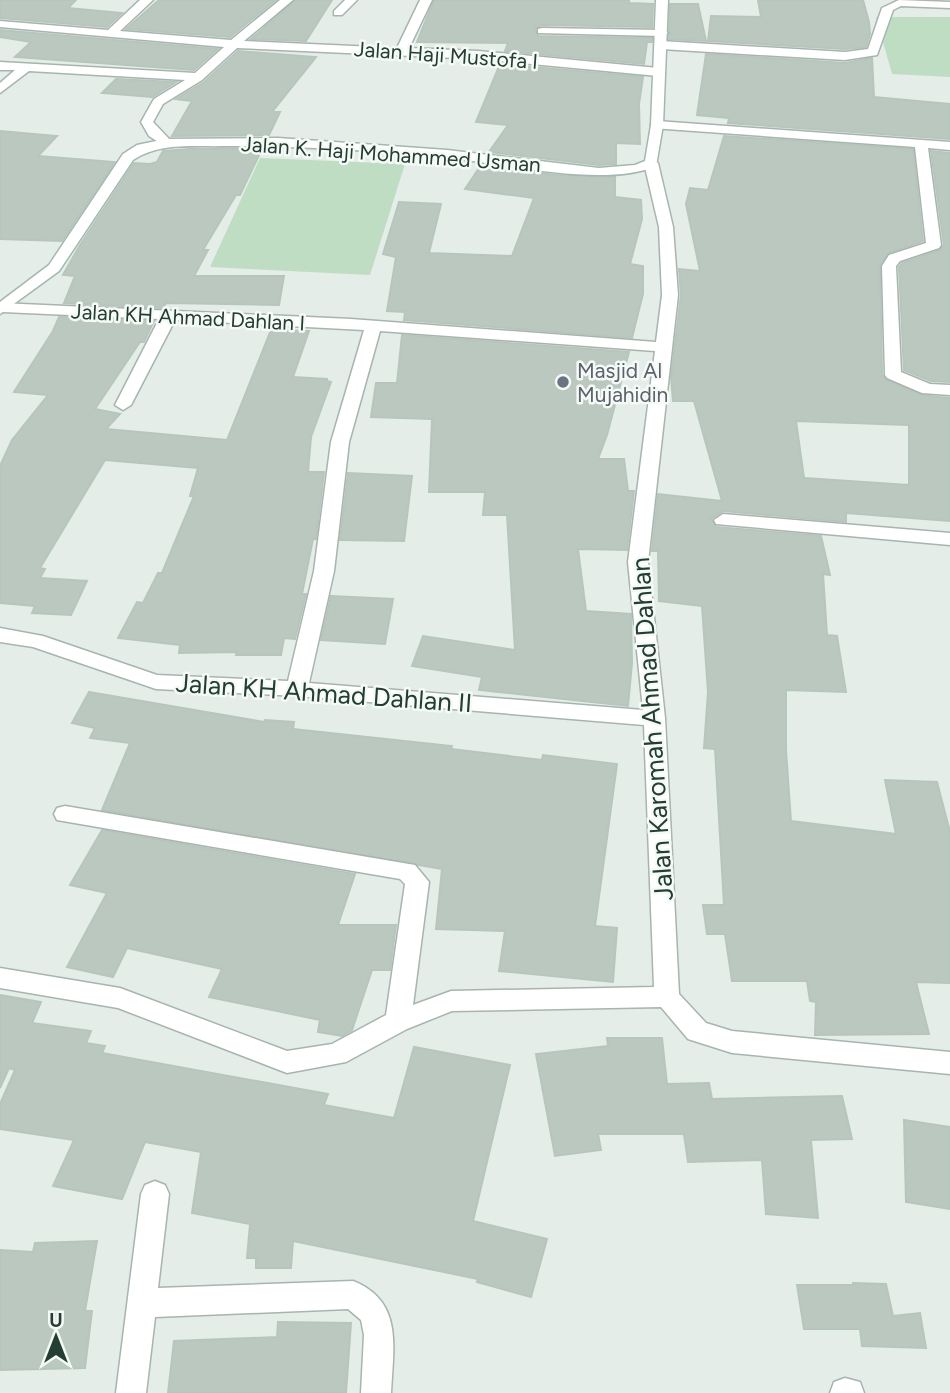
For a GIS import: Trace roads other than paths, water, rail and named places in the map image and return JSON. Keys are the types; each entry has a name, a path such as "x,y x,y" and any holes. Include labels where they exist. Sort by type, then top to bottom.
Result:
{"street":[{"path":"110,34 147,0"},
{"path":"166,143 154,133 148,122 158,102 198,77 287,0"},
{"path":"338,13 351,0"},
{"path":"402,50 425,0"},
{"path":"651,163 657,125 662,0"},
{"path":"542,31 845,56 873,52 888,8 900,3 949,3"},
{"name":"Jalan Haji Mustofa I","path":"0,24 234,44 402,50 658,72"},
{"path":"0,66 198,77"},
{"path":"0,89 25,68"},
{"path":"657,125 950,146"},
{"name":"Jalan K. Haji Mohammed Usman","path":"1,308 54,268 128,157 142,148 166,143 278,142 447,154 600,172 637,169 651,163"},
{"path":"921,143 934,245 894,258 889,266 893,375 928,389 950,390"},
{"name":"Jalan Karomah Ahmad Dahlan","path":"651,163 666,227 670,295 639,562 654,719 667,997"},
{"name":"Jalan KH Ahmad Dahlan I","path":"1,308 521,335 662,347"},
{"path":"123,405 169,316"},
{"path":"297,688 324,571 340,442 373,327"},
{"path":"723,520 950,539"},
{"name":"Jalan KH Ahmad Dahlan II","path":"0,635 36,641 156,681 297,688 654,719"},
{"path":"65,814 407,870 417,882 398,1021"},
{"path":"0,978 120,998 287,1062 337,1054 398,1021 451,1001 667,997 697,1031 732,1042 950,1063"},
{"path":"131,1393 155,1194"},
{"path":"143,1304 353,1295 374,1312 379,1335 376,1393"}],"place":[{"name":"Masjid Al Mujahidin","path":"563,382"}]}
